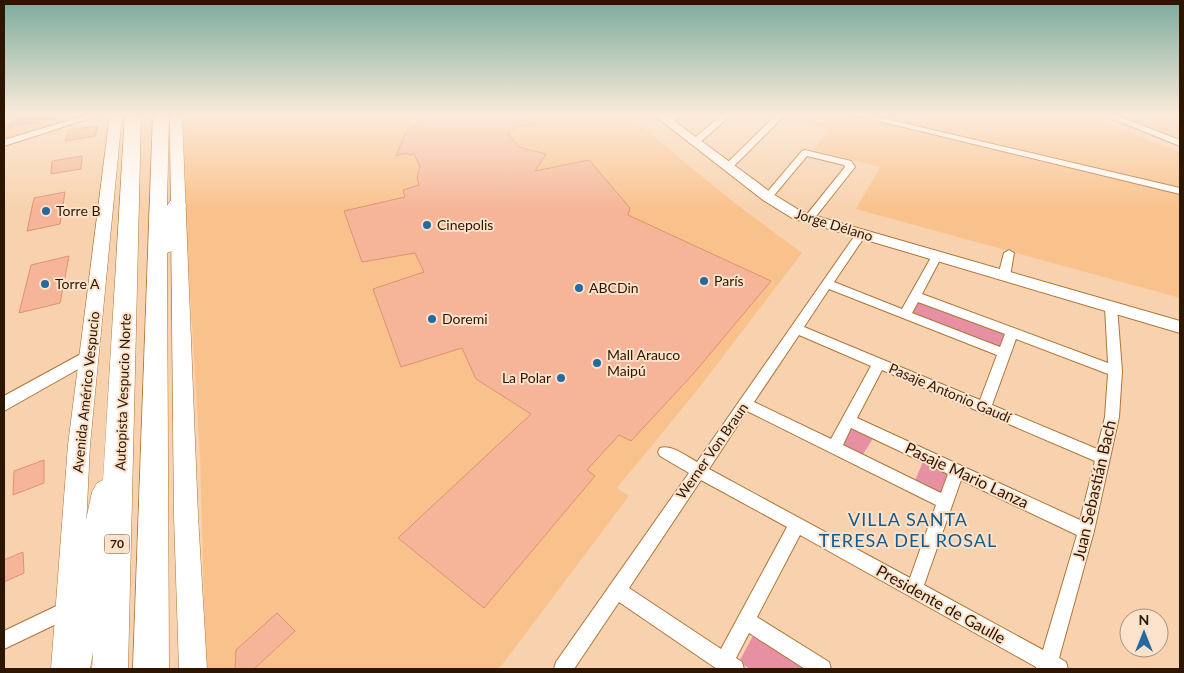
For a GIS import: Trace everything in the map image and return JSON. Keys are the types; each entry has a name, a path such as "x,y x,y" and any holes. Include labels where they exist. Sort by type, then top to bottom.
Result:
{"highway":[{"path":"126,146 130,159"},
{"name":"Autopista Vespucio Norte","path":"110,669 122,419 131,146"},
{"path":"151,669 157,278 161,146"},
{"path":"157,278 178,205"},
{"path":"72,669 122,419"}],"main road":[{"name":"Avenida Américo Vespucio","path":"65,669 79,445 112,146"},
{"path":"177,146 186,516 193,669"}],"street":[{"name":"Jorge Délano","path":"701,146 768,197 790,211 1180,327"},
{"path":"728,167 749,146"},
{"path":"991,146 1180,191"},
{"path":"768,197 803,154 807,153 849,165 850,167 809,218"},
{"name":"Werner Von Braun","path":"563,669 862,233"},
{"path":"1004,276 1009,254"},
{"path":"905,314 937,256"},
{"path":"827,284 1004,353"},
{"path":"915,296 1115,371"},
{"name":"Juan Sebastián Bach","path":"1051,667 1104,458 1112,418 1115,371 1111,307"},
{"name":"Pasaje Antonio Gaudí","path":"796,329 1104,458"},
{"path":"984,408 1012,332"},
{"path":"4,404 90,355"},
{"path":"834,447 879,363"},
{"path":"745,404 945,502"},
{"name":"Pasaje Mario Lanza","path":"848,420 1086,531"},
{"name":"Presidente de Gaulle","path":"665,452 1051,667"},
{"path":"914,589 957,470"},
{"path":"617,590 729,665 746,620 797,524"},
{"path":"4,640 69,609"},
{"path":"746,620 822,669"}],"shaded area":[{"name":"Mall Arauco Maipú","path":"184,146 665,146 736,204 802,253 699,388 617,488 629,496 499,669 206,669 200,455 184,194"},
{"path":"816,146 1166,146 1180,152 1180,298 856,209 880,167 813,150"},
{"path":"920,300 1009,333 1003,349 912,314"},
{"path":"853,427 875,435 862,456 846,448 843,442"},
{"path":"924,459 952,472 943,497 914,483"},
{"path":"755,632 811,669 750,669 739,662"}],"building":[{"name":"Mall Arauco Maipú","path":"400,146 519,146 546,154 535,171 589,160 630,208 628,215 771,281 694,373 631,441 619,435 587,470 595,476 484,608 398,538 531,414 476,379 462,348 401,367 373,289 424,272 415,253 362,262 344,211 405,197 403,190 419,185 417,178 420,167 414,154 410,155 407,153 396,156"},
{"path":"82,156 81,169 51,174 52,161"},
{"name":"Torre B","path":"65,192 60,224 27,231 34,198"},
{"name":"Torre A","path":"69,256 60,303 19,313 31,265"},
{"path":"44,460 44,483 13,495 14,471"},
{"path":"23,552 24,573 4,582 4,560"},
{"path":"277,613 295,631 254,669 235,669 236,650"}],"place":[{"name":"Torre B","path":"46,211"},
{"name":"Cinepolis","path":"427,225"},
{"name":"París","path":"704,281"},
{"name":"Torre A","path":"45,284"},
{"name":"ABCDin","path":"579,288"},
{"name":"Doremi","path":"432,319"},
{"name":"Mall Arauco Maipú","path":"597,363"},
{"name":"La Polar","path":"561,378"}],"district":[{"name":"VILLA SANTA TERESA DEL ROSAL","path":"908,530"}]}
